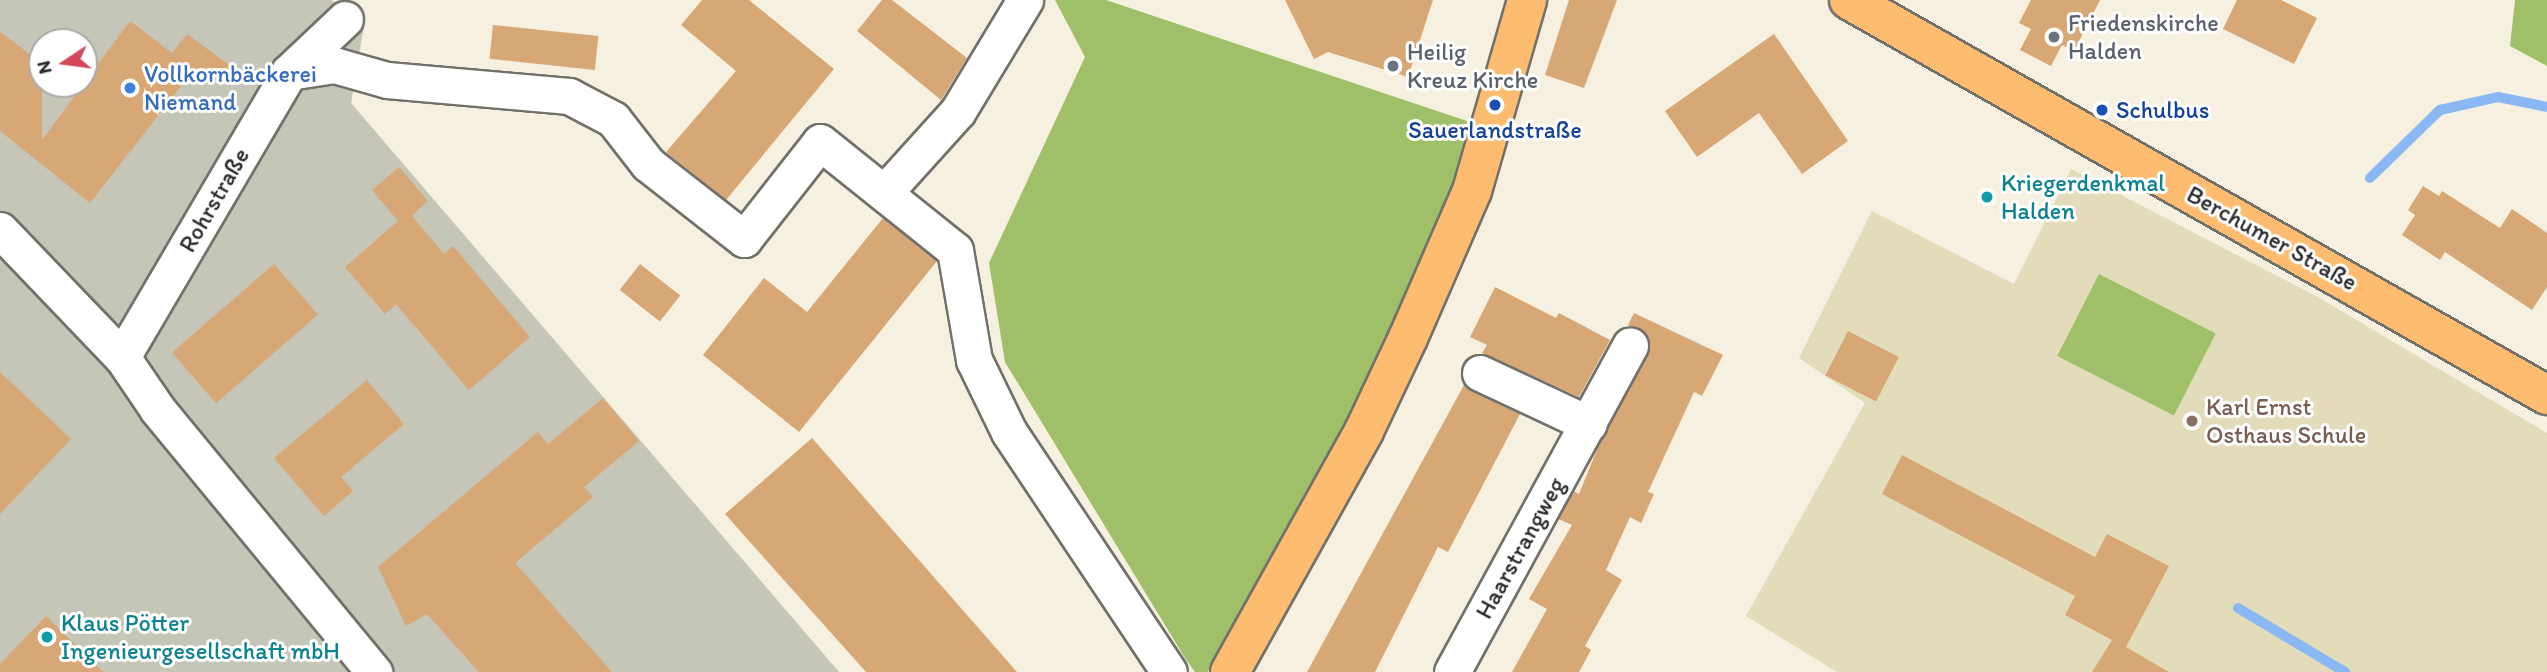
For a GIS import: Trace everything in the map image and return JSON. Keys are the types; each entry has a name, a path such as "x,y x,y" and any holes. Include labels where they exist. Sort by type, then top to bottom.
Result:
{"main road":[{"path":"1230,672 1364,430 1408,338 1472,191 1527,0"},
{"name":"Berchumer Straße","path":"1869,5 2547,395"}],"street":[{"path":"884,193 958,111 1025,0"},
{"name":"Rohrstraße","path":"122,357 289,72 345,19"},
{"path":"289,72 334,65 387,80 569,96 613,119 648,164 744,239 820,142 956,250 974,360 1009,432 1169,672"},
{"path":"0,230 122,357 159,410 372,671"},
{"name":"Haarstrangweg","path":"1452,672 1589,425 1630,345"},
{"path":"1480,373 1589,425"}],"shaded area":[{"path":"0,0 331,0 365,19 351,103 839,672 0,672"},
{"name":"Karl Ernst Osthaus Schule","path":"2071,169 2316,296 2547,433 2547,672 1837,672 1746,616 1865,403 1799,358 1872,211 2014,284"}],"green space":[{"path":"1055,0 1106,0 1467,121 1465,146 1443,228 1336,447 1208,672 1195,672 1185,658 1005,362 989,263 1085,57"},
{"path":"2515,0 2547,0 2547,66 2510,46"},
{"path":"2099,274 2216,333 2174,415 2057,356"}],"building":[{"path":"702,0 749,0 834,69 726,200 666,152 736,71 681,25"},
{"path":"882,0 892,0 967,58 941,100 857,31"},
{"path":"1285,0 1433,0 1408,77 1328,52 1314,59"},
{"path":"1569,0 1617,0 1584,88 1545,75"},
{"name":"Friedenskirche Halden","path":"2031,0 2100,0 2074,51 2062,45 2051,66 2020,50 2031,29 2019,23"},
{"path":"2237,0 2281,0 2317,18 2294,64 2223,29"},
{"path":"130,21 172,53 187,34 237,71 195,68 90,203 0,131 0,32 28,53 28,98 42,98 42,140 73,98 98,98 98,64"},
{"path":"493,25 598,36 595,70 489,59"},
{"path":"1774,34 1848,141 1802,174 1759,113 1697,157 1665,111"},
{"path":"399,167 428,201 412,216 444,254 453,246 530,337 469,390 396,304 385,314 345,267 398,221 372,190"},
{"path":"2423,186 2439,196 2442,191 2500,228 2512,209 2547,233 2547,287 2532,310 2445,252 2440,260 2402,235 2415,215 2408,210"},
{"path":"883,218 937,261 799,432 703,355 764,278 807,312"},
{"path":"274,264 318,315 216,403 172,353"},
{"path":"640,264 680,295 660,321 620,290"},
{"path":"1495,287 1556,318 1559,313 1610,340 1579,397 1482,353 1487,345 1470,337"},
{"path":"1634,313 1723,355 1702,396 1694,392 1648,492 1654,494 1641,523 1630,517 1606,570 1622,580 1585,646 1591,650 1579,672 1512,672 1547,609 1529,599 1572,525 1558,519 1573,491 1579,494 1600,442 1648,354 1647,334 1628,325"},
{"path":"1848,331 1899,357 1876,401 1825,376"},
{"path":"0,372 71,439 0,514"},
{"path":"367,380 404,424 341,477 353,491 324,516 274,458"},
{"path":"1464,385 1520,414 1448,552 1438,547 1375,672 1307,672"},
{"path":"603,398 639,441 584,487 593,497 515,563 612,672 479,672 427,614 406,626 378,567 538,432 548,444"},
{"path":"812,438 1017,672 866,672 725,514"},
{"path":"1902,455 2095,557 2107,534 2169,566 2126,647 2169,672 2092,672 2112,640 2065,615 2075,596 1882,494"},
{"name":"Klaus Pötter Ingenieurgesellschaft mbH","path":"46,616 103,672 0,672 0,664"}],"waterway":[{"path":"2370,178 2440,110 2498,97 2547,107"},
{"path":"2238,608 2345,672"}],"place":[{"name":"Friedenskirche Halden","path":"2054,37"},
{"name":"Heilig Kreuz Kirche","path":"1393,66"},
{"name":"Vollkornbäckerei Niemand","path":"130,88"},
{"name":"Sauerlandstraße","path":"1495,105"},
{"name":"Schulbus","path":"2102,110"},
{"name":"Kriegerdenkmal Halden","path":"1987,197"},
{"name":"Karl Ernst Osthaus Schule","path":"2192,421"},
{"name":"Klaus Pötter Ingenieurgesellschaft mbH","path":"47,637"}]}
